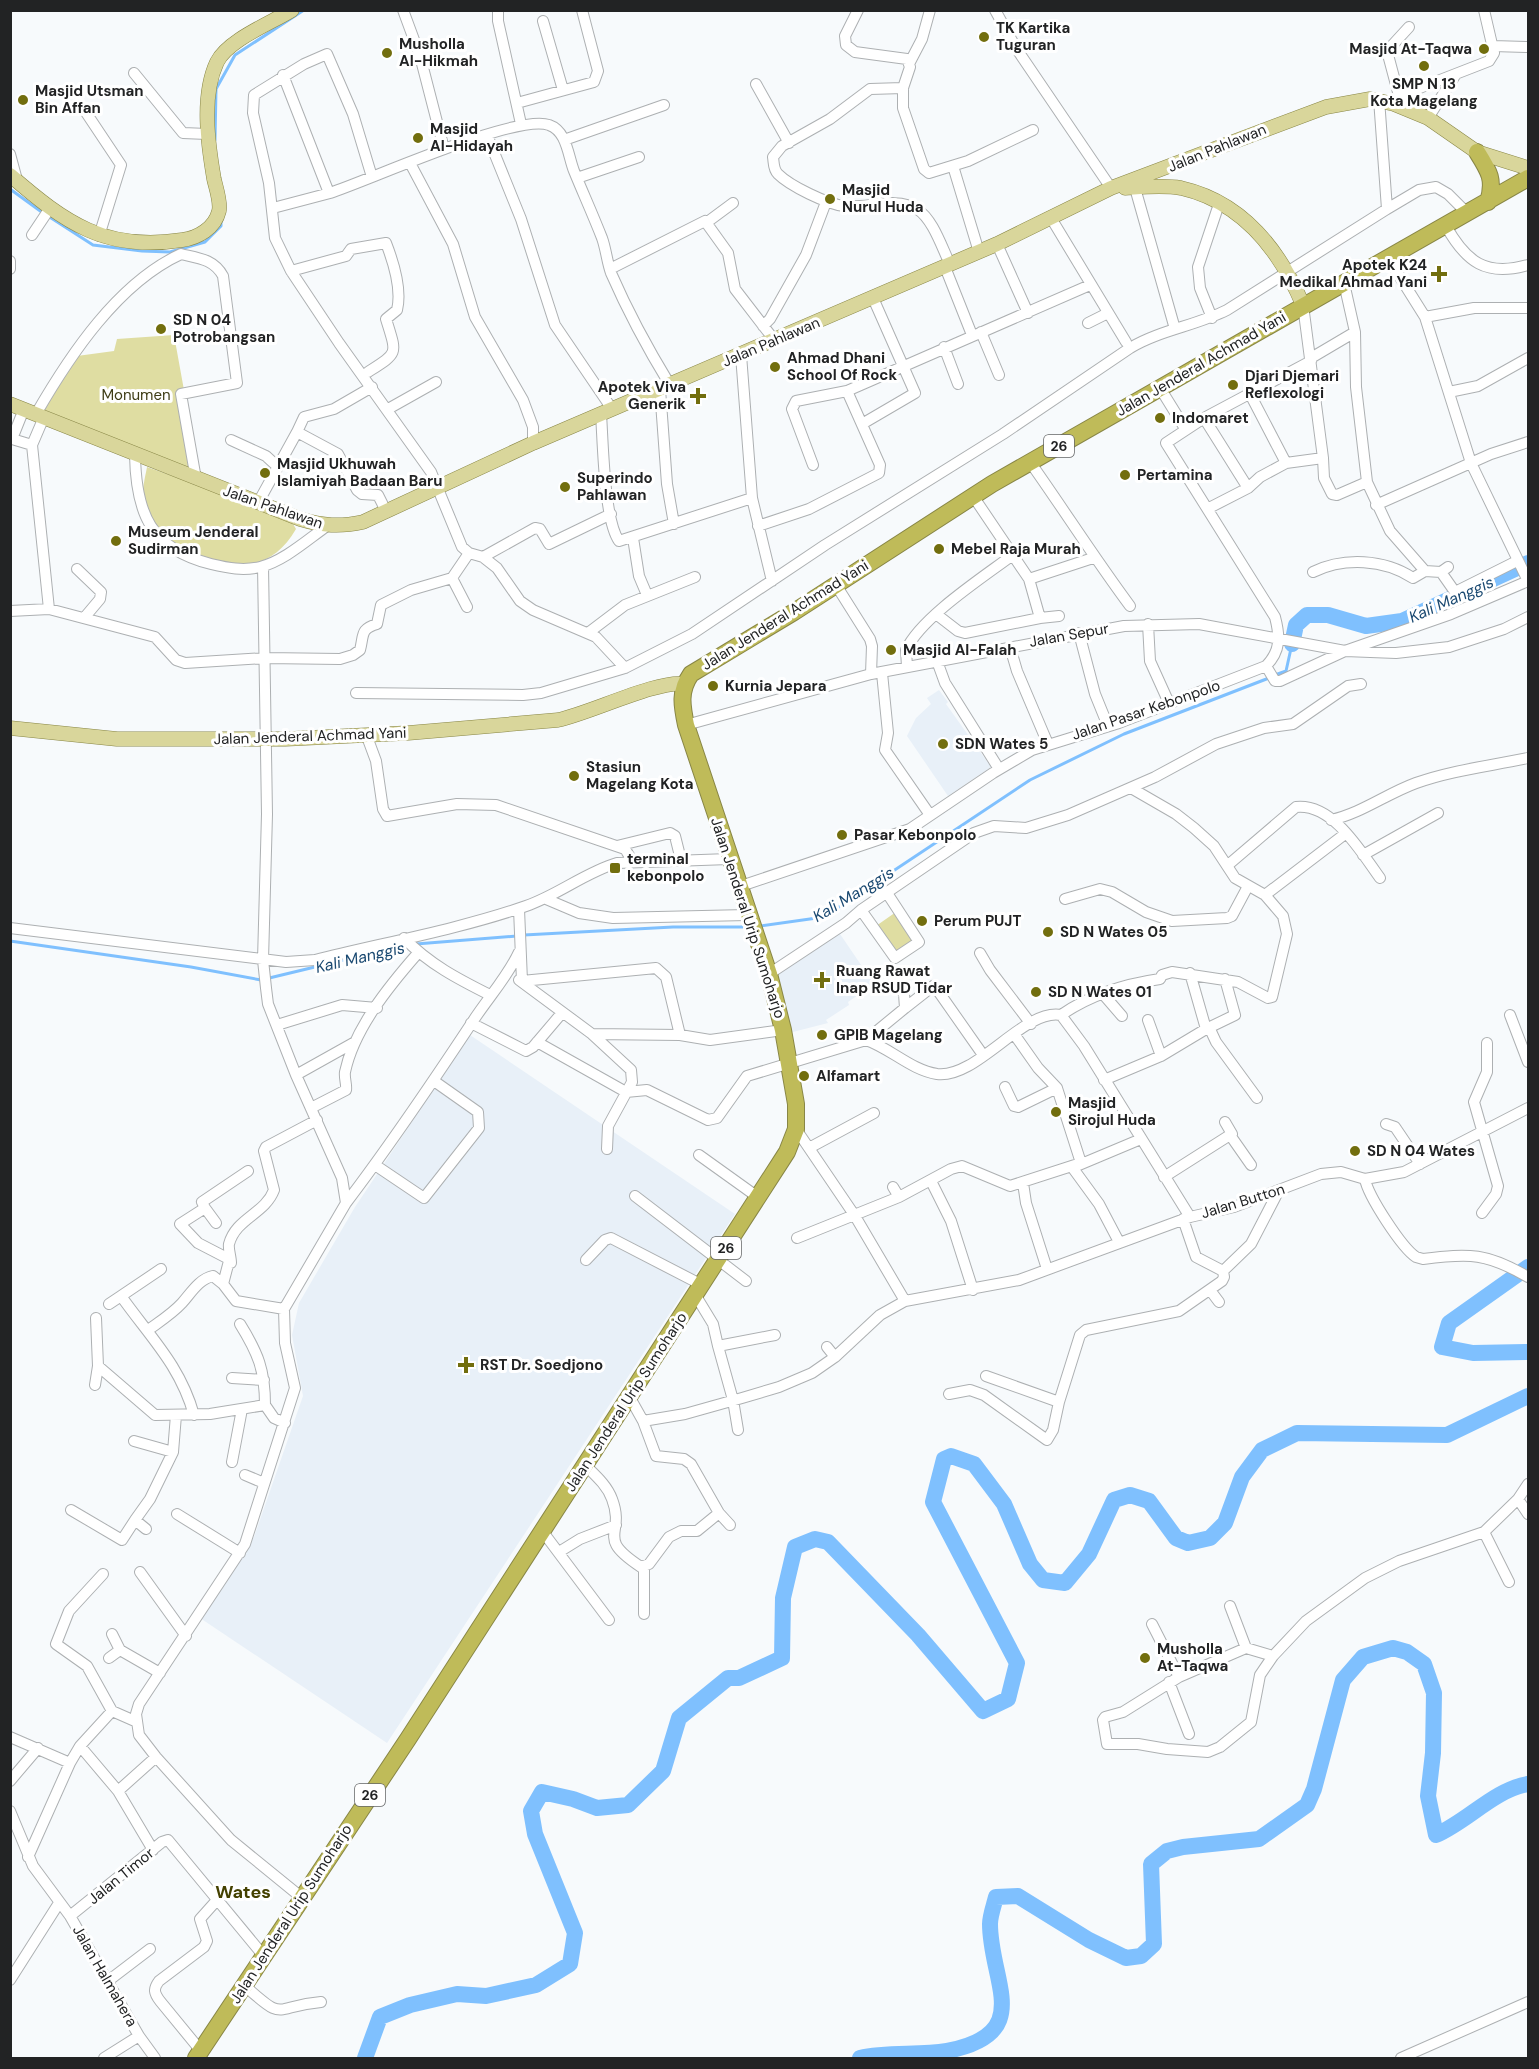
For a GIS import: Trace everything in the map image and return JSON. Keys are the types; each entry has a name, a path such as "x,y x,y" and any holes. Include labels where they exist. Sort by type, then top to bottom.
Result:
{"highway":[{"path":"1477,152 1492,176 1493,188 1488,202"},
{"name":"26","path":"1446,226 1466,212 1488,202 1528,178"},
{"name":"Jalan Jenderal Achmad Yani","path":"684,684 690,674 702,666 836,585 973,496 1446,226"},
{"name":"Jalan Jenderal Urip Sumoharjo","path":"198,2055 543,1532 759,1198 787,1152 796,1129 796,1104 789,1061 769,974 754,936 686,725 681,701 684,684"}],"main road":[{"path":"14,178 49,209 99,236 178,251 192,238 208,229 219,210 207,134 213,72 218,60 245,37 292,10"},
{"name":"Jalan Pahlawan","path":"29,411 196,480 259,501 300,519 327,526 363,522 533,443 741,356 997,244 1111,188 1326,107 1379,99 1396,100 1428,118 1477,152 1528,168"},
{"path":"1179,164 1173,172 1179,188"},
{"path":"1111,188 1179,188 1219,204 1257,231 1288,271 1303,306"},
{"name":"Jalan Jenderal Achmad Yani","path":"10,728 117,739 264,738 496,727 580,716 674,682 684,684"}],"street":[{"path":"403,10 420,56 444,149"},
{"path":"498,10 498,21 521,124"},
{"path":"517,103 594,82 598,71 582,10"},
{"path":"858,10 845,36 848,49 910,62"},
{"path":"930,10 922,39 910,62 903,88 903,108 924,169 929,173 953,166 1033,130"},
{"path":"995,10 1016,48 1111,188"},
{"path":"1409,27 1387,51 1396,100 1489,60 1494,53 1487,12"},
{"path":"543,21 563,90"},
{"path":"1493,46 1528,47"},
{"path":"372,177 353,114 329,55 325,54 283,75 254,95 253,101 273,208 272,229 291,271 388,409 438,486 462,547 469,553 483,557 497,568 520,601 533,610 588,633 609,648 625,668"},
{"path":"134,73 183,133 207,134"},
{"path":"1428,118 1456,74"},
{"path":"283,75 329,193"},
{"path":"756,84 789,143"},
{"path":"903,88 870,89 830,118 789,143 774,157 774,166 777,173 795,186 826,202 846,207 869,203 908,206 917,209 932,228 976,334 999,375"},
{"path":"1379,99 1387,209"},
{"path":"564,141 664,105"},
{"path":"85,111 120,165 99,236"},
{"path":"273,208 329,193 444,149 521,124 550,125 558,130 603,240 610,269 665,387 667,484 674,524"},
{"path":"487,135 521,219 555,325 607,411 611,514 617,539 624,541 752,498"},
{"path":"10,154 14,178"},
{"path":"577,178 639,157"},
{"path":"410,163 453,244 475,317 523,400 533,427 533,443"},
{"path":"953,166 979,252"},
{"path":"356,693 524,695 541,693 625,668 692,634 825,545 1003,434 1147,337 1212,318 1419,190 1436,187 1448,194 1466,212"},
{"path":"1135,188 1175,329"},
{"path":"610,269 705,221 706,223 733,202"},
{"path":"763,326 770,320 806,255 826,202"},
{"path":"1212,318 1200,288 1198,267 1219,204"},
{"path":"33,236 49,209"},
{"path":"1051,218 1126,342"},
{"path":"706,223 728,253 735,289 775,341"},
{"path":"1446,226 1466,256 1477,264 1490,268 1528,265"},
{"path":"291,271 346,256 351,249 386,243 397,282 398,310 386,319 394,351 392,357 368,372"},
{"path":"997,244 1028,313"},
{"path":"32,445 11,439 29,411 117,303 150,272 178,251 213,263 223,276 237,378 237,383 233,385 181,394 196,480"},
{"path":"1345,651 1450,614 1528,580 1471,462 1425,317 1388,258"},
{"path":"10,261 10,269"},
{"path":"1344,283 1355,332 1356,387 1367,482 1390,531 1425,570"},
{"path":"813,465 792,409 796,401 847,392 944,347 1090,285"},
{"path":"862,424 915,393 873,298"},
{"path":"1303,306 1324,478 1332,494 1338,495 1367,482"},
{"path":"1425,317 1474,308 1528,308"},
{"path":"1088,323 1108,313"},
{"path":"1269,671 1284,638 1275,617 1209,508 1166,443 1204,418 1311,360 1355,332"},
{"path":"944,347 958,384"},
{"path":"741,356 752,498 772,580"},
{"path":"1449,392 1478,386 1528,358"},
{"path":"388,409 435,382"},
{"path":"259,501 304,417 334,409 372,387"},
{"path":"1160,388 1186,430"},
{"path":"758,526 809,509 877,476 880,465 847,392"},
{"path":"1250,394 1286,463"},
{"path":"29,411 49,609"},
{"path":"1204,418 1248,488"},
{"path":"297,432 338,454 357,490 362,494 378,495 386,511"},
{"path":"231,440 266,456 278,467"},
{"path":"1376,505 1471,462 1528,442"},
{"path":"135,455 139,496 159,540 181,555 231,569 263,566 327,526"},
{"path":"1209,508 1248,488 1260,477 1286,463 1323,458"},
{"path":"1030,462 1086,542 1093,558 1130,606"},
{"path":"973,496 1029,579 1040,618"},
{"path":"483,557 535,528 540,529 549,544 611,514"},
{"path":"633,537 639,576 647,595"},
{"path":"10,611 49,609 155,637 176,660 185,663 265,658 340,658 353,656 360,650 364,628 377,624 381,605 411,590 453,578 469,553"},
{"path":"907,667 908,646 936,614 1014,554"},
{"path":"1029,579 1093,558"},
{"path":"1313,572 1328,565 1346,561 1398,568 1413,578 1425,570 1445,570 1455,592 1518,562"},
{"path":"263,566 267,814 263,960 268,1004 296,1075 342,1178 346,1203"},
{"path":"77,569 101,592 100,599 84,618"},
{"path":"588,633 625,605 694,577"},
{"path":"453,578 467,607"},
{"path":"836,585 870,639 876,674 887,712 885,752 930,815"},
{"path":"936,614 958,632 965,633 1059,616"},
{"name":"Jalan Sepur","path":"686,725 907,667 1079,633 1148,624 1199,624 1345,651 1396,653 1449,647 1504,629 1528,617"},
{"path":"1148,624 1150,661 1169,703"},
{"path":"1079,633 1095,694 1108,726"},
{"path":"1010,646 1017,671 1048,744"},
{"name":"Jalan Pasar Kebonpolo","path":"738,887 910,829 999,770 1048,744 1269,671 1280,681 1345,651"},
{"path":"937,661 945,683 999,770"},
{"path":"769,974 974,833 994,826 1026,828 1068,815 1131,788 1216,744 1264,728 1293,724 1347,686 1361,684"},
{"path":"366,734 375,759 383,809 387,816 457,804 496,805 625,849 633,862"},
{"path":"1331,820 1352,815 1391,793 1443,775 1528,758"},
{"path":"866,1040 940,1074 958,1070 1014,1034 1052,1014 1061,1015 1082,1002 1160,979 1168,972 1225,979 1244,984 1268,998 1274,994 1287,928 1283,916 1265,895 1247,888 1235,878 1214,846 1194,828 1176,814 1131,788"},
{"path":"1228,865 1296,807 1317,808 1344,832 1380,878"},
{"path":"1363,855 1438,813"},
{"path":"1265,895 1344,832 1352,815"},
{"path":"616,846 670,833 675,836 681,861"},
{"path":"10,928 263,960 286,962 315,960 411,945 546,898 601,867 633,862 729,859"},
{"path":"1065,898 1100,889 1112,892 1146,912 1172,921 1227,918 1232,916 1247,888"},
{"path":"861,910 895,958 919,942 887,893"},
{"path":"546,898 579,913 613,918 748,917"},
{"path":"519,909 518,936 522,981"},
{"path":"411,945 444,972 490,995"},
{"path":"311,1108 346,1090 344,1076 355,1042 368,1017 377,1008 411,945"},
{"path":"302,1897 231,1840 156,1757 139,1734 137,1722 140,1704 240,1553 295,1388 285,1343 284,1309 346,1203 434,1080 519,951"},
{"path":"980,953 1031,1024"},
{"path":"522,981 656,968 666,977 680,1035"},
{"path":"507,972 522,981 561,1014 592,1034 631,1070 632,1082 608,1126 607,1149"},
{"path":"1190,973 1208,1028 1257,1098"},
{"path":"1104,1080 1161,1056 1235,1015 1225,979"},
{"path":"898,986 904,994 905,1008"},
{"path":"537,1042 626,1092 647,1090 708,1120 717,1118 743,1079 789,1061 866,1040 933,986 983,1055"},
{"path":"1103,994 1122,1016"},
{"path":"277,1025 342,1005 377,1008"},
{"path":"471,1023 523,1051 537,1042 561,1014"},
{"name":"Jalan Button","path":"1061,1015 1067,1020 1141,1139 1187,1219 1234,1207 1329,1173 1341,1172 1365,1179 1404,1172 1528,1108"},
{"path":"1510,1015 1528,1062"},
{"path":"1148,1020 1161,1056"},
{"path":"592,1034 680,1035 710,1040 783,1030"},
{"path":"1014,1034 1038,1068 1058,1088 1082,1160 1076,1166"},
{"path":"296,1075 355,1042"},
{"path":"1482,1214 1496,1194 1498,1186 1474,1102 1487,1072 1487,1043"},
{"path":"375,1165 424,1198 479,1128 478,1112 434,1080"},
{"path":"1005,1087 1014,1106 1018,1107 1058,1088"},
{"path":"809,1148 874,1113"},
{"path":"223,1284 231,1261 229,1245 237,1229 244,1220 261,1210 274,1190 266,1147 317,1120"},
{"path":"1225,1122 1232,1134 1230,1135 1251,1165"},
{"path":"1386,1124 1395,1127 1420,1164"},
{"path":"796,1129 855,1216 905,1301"},
{"path":"1164,1177 1230,1135"},
{"path":"798,1238 855,1216 896,1192 931,1181 951,1169 962,1167 1005,1186 1023,1183 1076,1166 1141,1139"},
{"path":"699,1155 759,1198"},
{"path":"1076,1166 1119,1242"},
{"path":"216,1223 202,1202 248,1171"},
{"path":"1365,1179 1367,1190 1377,1206 1416,1257 1423,1260 1468,1254 1506,1264 1528,1277"},
{"path":"931,1181 951,1221 973,1290"},
{"path":"1023,1183 1026,1203 1047,1269"},
{"path":"949,1394 970,1390 984,1395 1047,1440 1053,1430 1059,1401 1080,1335 1086,1330 1179,1311 1210,1290 1222,1281 1223,1271 1251,1244 1278,1192"},
{"path":"635,1196 746,1281"},
{"path":"206,1208 180,1224 198,1243 229,1261 223,1284"},
{"path":"644,1421 685,1414 779,1387 813,1372 835,1357 880,1315 905,1301 1019,1280 1187,1219 1196,1257 1223,1271"},
{"path":"220,1255 230,1233"},
{"path":"586,1260 605,1240 616,1239 699,1290 713,1324 733,1400 738,1430"},
{"path":"109,1304 161,1269"},
{"path":"148,1330 182,1303 192,1289 213,1276 241,1304 284,1309"},
{"path":"1210,1290 1219,1302"},
{"path":"121,1296 175,1367 187,1392 194,1415"},
{"path":"95,1385 98,1366 96,1318"},
{"path":"240,1324 257,1352 264,1380 265,1405 274,1418 285,1423"},
{"path":"718,1346 774,1335"},
{"path":"827,1347 835,1357"},
{"path":"98,1366 155,1415 194,1415 265,1405"},
{"path":"986,1376 1059,1401"},
{"path":"232,1378 264,1380"},
{"path":"629,1396 644,1421 656,1456 684,1459 691,1464 719,1513 730,1525"},
{"path":"232,1462 242,1408"},
{"path":"71,1510 122,1540 150,1498 173,1452 176,1415"},
{"path":"134,1441 173,1452"},
{"path":"585,1465 607,1490 612,1500 616,1524 613,1541 618,1550 644,1568"},
{"path":"245,1475 264,1483"},
{"path":"1273,1656 1246,1648 1174,1679 1123,1712 1103,1719 1107,1744 1138,1744 1208,1752 1220,1747 1250,1725 1260,1675 1273,1656 1306,1621 1365,1578 1399,1561 1484,1532 1518,1499 1528,1484"},
{"path":"1518,1499 1528,1514"},
{"path":"644,1614 644,1568 669,1537 681,1531 697,1531 719,1513"},
{"path":"177,1514 240,1553"},
{"path":"135,1520 146,1529"},
{"path":"559,1552 580,1539 616,1524"},
{"path":"543,1532 609,1620"},
{"path":"1484,1532 1509,1582"},
{"path":"140,1572 186,1636"},
{"path":"104,1574 69,1611 56,1644 87,1666 112,1711 137,1722"},
{"path":"1230,1606 1246,1648"},
{"path":"1152,1624 1174,1679 1189,1734"},
{"path":"112,1634 120,1650 160,1673"},
{"path":"109,1658 120,1650"},
{"path":"28,1857 70,1763 80,1746 112,1711"},
{"path":"10,1737 70,1763"},
{"path":"80,1746 118,1791 153,1851"},
{"path":"10,1781 38,1748"},
{"path":"118,1791 156,1757"},
{"name":"Jalan Halmahera","path":"10,1811 28,1857 70,1916 139,2036 155,2058"},
{"name":"Jalan Timor","path":"70,1916 162,1842 170,1841 263,1955"},
{"path":"198,2055 154,1993 159,1981 204,1947 206,1935 200,1919 217,1900"},
{"path":"10,1980 59,1902"},
{"path":"108,1981 150,1949"},
{"path":"244,1985 269,2008 278,2012 321,2002"},
{"path":"1401,2058 1528,2002"},
{"path":"104,2058 139,2036"}],"shaded area":[{"name":"SDN Wates 5","path":"939,690 948,702 946,704 991,767 948,796 907,736 916,718 931,704 927,698"},
{"name":"Ruang Rawat Inap RSUD Tidar","path":"838,931 874,984 826,1020 828,1023 789,1033 771,976"},
{"name":"RST Dr. Soedjono","path":"470,1035 735,1214 387,1743 200,1618 254,1537 303,1396 292,1335 299,1303 355,1207"}],"green space":[{"name":"Monumen","path":"174,335 199,473 42,409 77,356 114,351 117,339"},
{"path":"147,467 289,517 296,529 286,544 261,561 247,565 232,565 201,558 164,540 155,528 143,499"},
{"path":"896,912 915,940 895,955 876,926"}],"waterway":[{"path":"215,140 216,89 235,55 304,10"},
{"path":"10,189 43,213"},
{"path":"48,216 93,245 170,252 205,242 221,226 221,221"},
{"name":"Kali Manggis","path":"1292,644 1296,625 1307,615 1328,615 1366,626 1402,621 1528,563"},
{"name":"Kali Manggis","path":"1275,675 1286,671 1292,644"},
{"name":"Kali Manggis","path":"760,926 824,917 1030,780 1124,734 1269,678"},
{"name":"Kali Manggis","path":"524,935 673,927 748,927"},
{"name":"Kali Manggis","path":"416,944 517,936"},
{"name":"Kali Manggis","path":"10,941 191,967 261,980 406,945"},
{"path":"1528,1267 1449,1323 1442,1347 1473,1353 1528,1352"},
{"path":"365,2058 380,2017 410,2005 457,1994 486,1996 536,1985 570,1964 575,1933 535,1834 531,1811 542,1792 573,1799 597,1808 628,1805 663,1771 679,1718 728,1678 739,1678 782,1658 783,1598 795,1547 815,1539 828,1542 918,1635 983,1711 1008,1699 1017,1663 933,1502 944,1459 951,1456 974,1464 1004,1504 1030,1564 1043,1580 1065,1583 1089,1554 1114,1500 1130,1495 1149,1501 1176,1538 1188,1543 1210,1538 1225,1523 1242,1477 1262,1450 1297,1433 1447,1435 1528,1396"},
{"path":"860,2058 947,2051 974,2043 991,2032 1000,2019 1002,2003 990,1924 996,1897 1018,1896 1089,1940 1126,1958 1141,1956 1154,1944 1151,1864 1167,1851 1183,1847 1259,1839 1307,1805 1314,1789 1343,1680 1363,1657 1393,1648 1407,1652 1424,1664 1434,1693 1433,1753 1428,1796 1436,1835 1492,1799 1516,1787 1528,1784"}],"place":[{"name":"TK Kartika Tuguran","path":"984,37"},
{"name":"Masjid At-Taqwa","path":"1484,49"},
{"name":"Musholla Al-Hikmah","path":"387,53"},
{"name":"SMP N 13 Kota Magelang","path":"1424,66"},
{"name":"Masjid Utsman Bin Affan","path":"23,100"},
{"name":"Masjid Al-Hidayah","path":"418,138"},
{"name":"Masjid Nurul Huda","path":"830,199"},
{"name":"Apotek K24 Medikal Ahmad Yani","path":"1439,274"},
{"name":"SD N 04 Potrobangsan","path":"161,329"},
{"name":"Ahmad Dhani School Of Rock","path":"775,367"},
{"name":"Djari Djemari Reflexologi","path":"1233,385"},
{"name":"Apotek Viva Generik","path":"698,396"},
{"name":"Indomaret","path":"1160,418"},
{"name":"Masjid Ukhuwah Islamiyah Badaan Baru","path":"265,473"},
{"name":"Pertamina","path":"1125,475"},
{"name":"Superindo Pahlawan","path":"565,487"},
{"name":"Museum Jenderal Sudirman","path":"116,541"},
{"name":"Mebel Raja Murah","path":"939,549"},
{"name":"Masjid Al-Falah","path":"891,650"},
{"name":"Kurnia Jepara","path":"713,686"},
{"name":"SDN Wates 5","path":"943,744"},
{"name":"Stasiun Magelang Kota","path":"574,776"},
{"name":"Pasar Kebonpolo","path":"842,835"},
{"name":"terminal kebonpolo","path":"615,868"},
{"name":"Perum PUJT","path":"922,921"},
{"name":"SD N Wates 05","path":"1048,932"},
{"name":"Ruang Rawat Inap RSUD Tidar","path":"822,980"},
{"name":"SD N Wates 01","path":"1036,992"},
{"name":"GPIB Magelang","path":"822,1035"},
{"name":"Alfamart","path":"804,1076"},
{"name":"Masjid Sirojul Huda","path":"1056,1112"},
{"name":"SD N 04 Wates","path":"1355,1151"},
{"name":"RST Dr. Soedjono","path":"466,1365"},
{"name":"Musholla At-Taqwa","path":"1145,1658"}],"district":[{"name":"Wates","path":"243,1892"}]}
